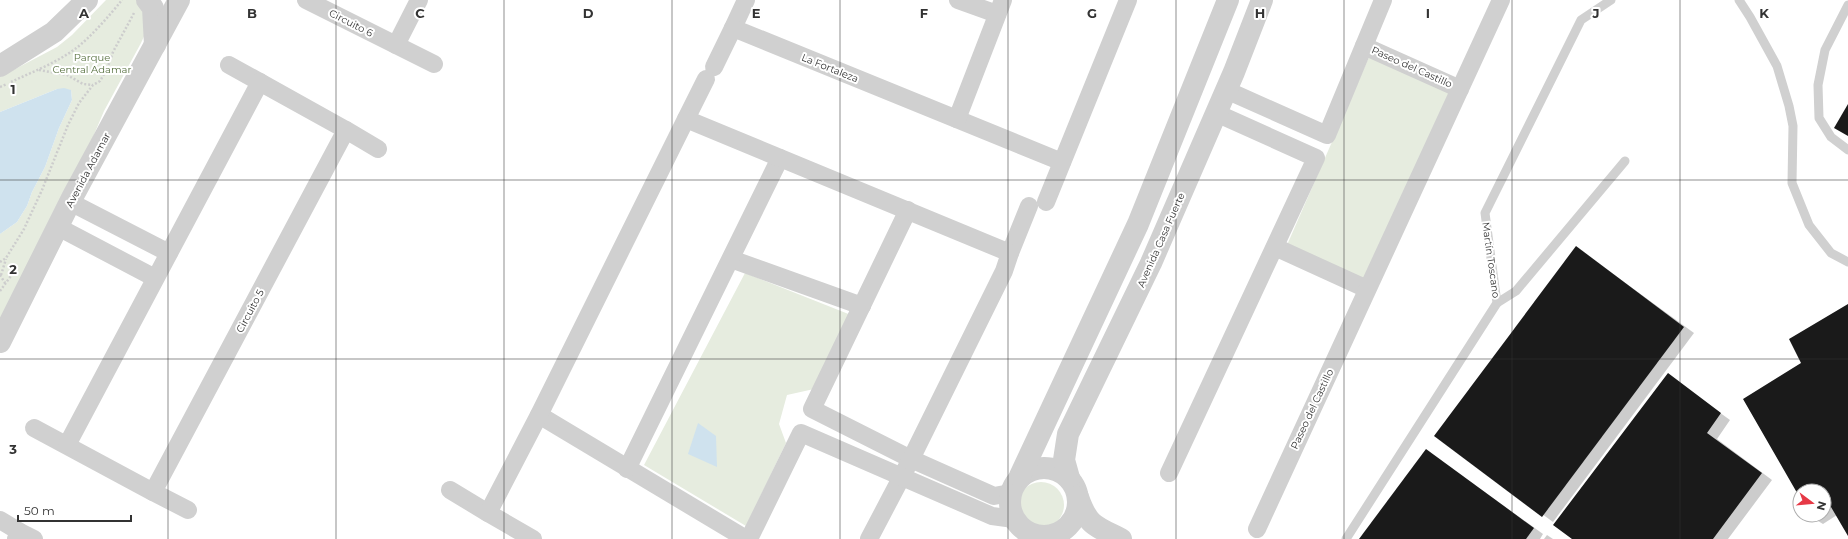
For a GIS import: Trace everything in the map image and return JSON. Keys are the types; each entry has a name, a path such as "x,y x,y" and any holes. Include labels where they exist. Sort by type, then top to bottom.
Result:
{"street":[{"path":"2,64 54,32 87,0"},
{"name":"Avenida Adamar","path":"0,342 70,202 179,0"},
{"name":"Circuito 6","path":"306,0 434,64"},
{"path":"396,45 419,0"},
{"path":"488,513 746,0"},
{"path":"957,119 1000,7 958,0"},
{"path":"1046,202 1128,0"},
{"path":"908,210 812,409 911,459 994,496 1015,485 1032,469 1045,467 1058,470 1074,487 1077,512 1069,525 1057,534 1045,538 1031,534 1021,528 1014,519 1009,506 1015,485 1138,224 1228,0"},
{"name":"Avenida Casa Fuerte","path":"1121,539 1094,525 1087,519 1064,460 1068,434 1151,263 1226,90 1262,0"},
{"name":"Paseo del Castillo","path":"1226,90 1327,134 1383,0"},
{"name":"Paseo del Castillo","path":"1257,529 1501,0"},
{"path":"141,6 153,8 155,45"},
{"name":"La Fortaleza","path":"733,28 1062,162"},
{"name":"Paseo del Castillo","path":"1364,46 1460,89"},
{"path":"230,65 378,149"},
{"path":"67,446 260,82"},
{"path":"1169,473 1316,158 1216,113"},
{"path":"686,119 1010,253"},
{"name":"Circuito 5","path":"153,492 346,130"},
{"path":"627,469 780,158"},
{"path":"70,202 168,253"},
{"path":"869,539 911,459 1004,271 1029,206"},
{"path":"58,227 155,278"},
{"path":"1275,247 1368,289"},
{"path":"731,258 862,306"},
{"path":"539,414 627,469 748,539 801,433 901,478 992,516 1014,519"},
{"path":"34,428 188,510"},
{"path":"450,490 533,539"},
{"path":"0,520 23,537"}],"lane":[{"name":"Martín Toscano","path":"1346,539 1497,303 1485,212 1581,20 1611,0"},
{"path":"1738,0 1750,16 1777,66 1789,106 1793,126 1792,183 1809,225 1831,253 1848,262"},
{"path":"1848,5 1825,50 1818,85 1819,118 1831,137 1848,150"},
{"path":"1497,303 1516,291 1625,161"}],"path":[{"path":"0,87 39,70 75,49 109,16 122,0"},
{"path":"5,283 1,275 6,258 24,229 39,197 68,125 79,103 93,85 100,81 107,69 113,52 141,6"},
{"path":"39,70 67,75 83,84 93,85"},
{"path":"0,262 6,258"}],"green space":[{"name":"Parque Central Adamar","path":"106,0 137,0 150,23 141,43 104,111 79,170 0,323 0,234 17,222 27,206 32,192 45,167 59,128 72,100 71,90 57,89 0,112 0,77 57,47 72,35"},
{"path":"1369,57 1452,94 1367,281 1287,245"},
{"path":"745,273 851,315 814,389 787,395 779,424 786,443 746,526 644,465"},
{"path":"1037,482 1045,482 1054,486 1060,492 1064,505 1060,518 1054,524 1045,528 1037,528 1028,524 1022,518 1018,509 1018,501 1022,492 1028,486"}],"water":[{"path":"64,88 71,90 72,100 59,128 45,167 32,192 27,206 17,222 0,234 0,112 57,89"},
{"path":"698,423 716,436 717,467 688,454"}],"building":[{"path":"1848,104 1848,136 1834,128"},
{"path":"1576,246 1684,327 1542,517 1434,436"},
{"path":"1848,304 1848,536 1832,509 1832,483 1792,484 1743,399 1801,363 1789,339"},
{"path":"1668,373 1721,413 1707,433 1762,473 1713,539 1572,539 1553,525"},
{"path":"1426,449 1534,528 1526,539 1359,539"}]}
